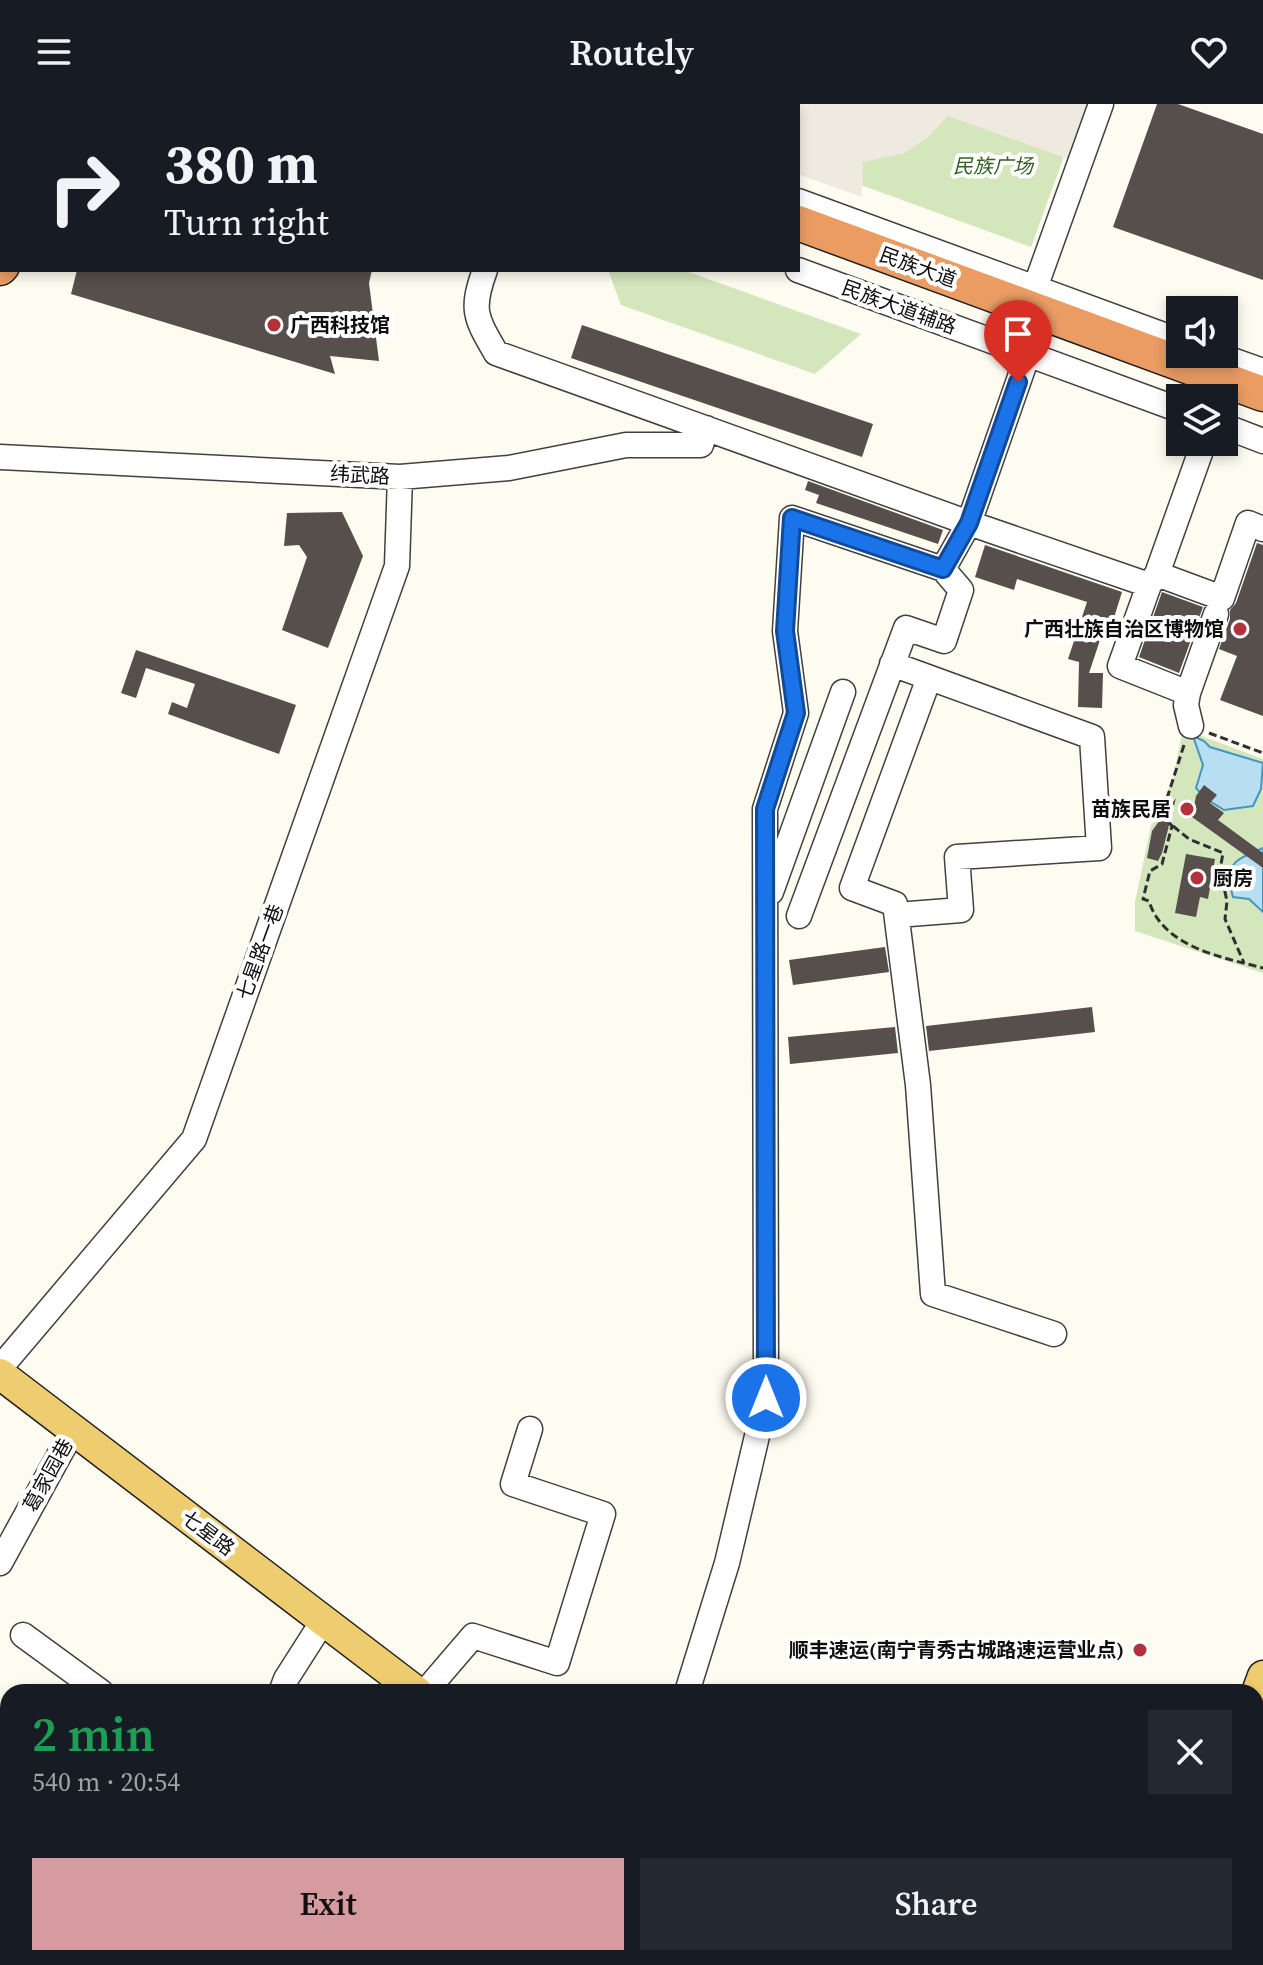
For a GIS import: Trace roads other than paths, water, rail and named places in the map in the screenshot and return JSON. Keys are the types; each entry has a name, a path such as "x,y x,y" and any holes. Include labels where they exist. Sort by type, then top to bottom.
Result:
{"highway":[{"name":"民族大道","path":"800,224 1263,394"},
{"name":"民族大道","path":"800,249 1170,384"},
{"path":"1238,409 1263,418"}],"main road":[{"name":"七星路","path":"0,1371 406,1684"}],"street":[{"path":"1035,288 1101,104"},
{"path":"800,202 1166,336"},
{"name":"民族大道辅路","path":"800,271 1166,405"},
{"path":"484,272 479,286 476,318 496,353 969,523 1222,598 1248,523 1263,529"},
{"path":"943,569 969,523 1028,354"},
{"path":"1238,362 1263,371"},
{"name":"纬武路","path":"0,457 400,477 509,468 626,445 701,445 706,428"},
{"path":"1238,431 1263,441"},
{"path":"1188,693 1120,666 1199,456"},
{"name":"七星路一巷","path":"0,1371 194,1139 397,566 400,477"},
{"path":"689,1684 727,1563 766,1398 765,809 796,713 785,631 792,518 943,569 961,590 944,641 906,628 799,916"},
{"path":"1191,726 1186,705 1188,693 1216,614"},
{"path":"892,664 1092,737 1099,848 957,857 961,910 897,915"},
{"path":"929,678 852,888 895,904 918,1085 933,1294 1054,1334"},
{"path":"765,909 843,692"},
{"path":"432,1684 473,1636 557,1663 603,1514 513,1484 530,1429"},
{"name":"葛家园巷","path":"0,1563 73,1430"},
{"path":"284,1684 323,1621"},
{"path":"23,1635 90,1684"}],"water":[{"path":"1193,736 1210,747 1263,763 1261,789 1253,806 1224,810 1196,788 1203,765"},
{"path":"1263,848 1263,912 1249,899 1233,897 1230,877 1234,864"}],"place":[{"name":"广西科技馆","path":"274,325"},
{"name":"广西壮族自治区博物馆","path":"1240,629"},
{"name":"苗族民居","path":"1187,809"},
{"name":"厨房","path":"1197,878"},
{"name":"顺丰速运(南宁青秀古城路速运营业点)","path":"1140,1650"}],"park label":[{"name":"民族广场","path":"993,166"}]}
